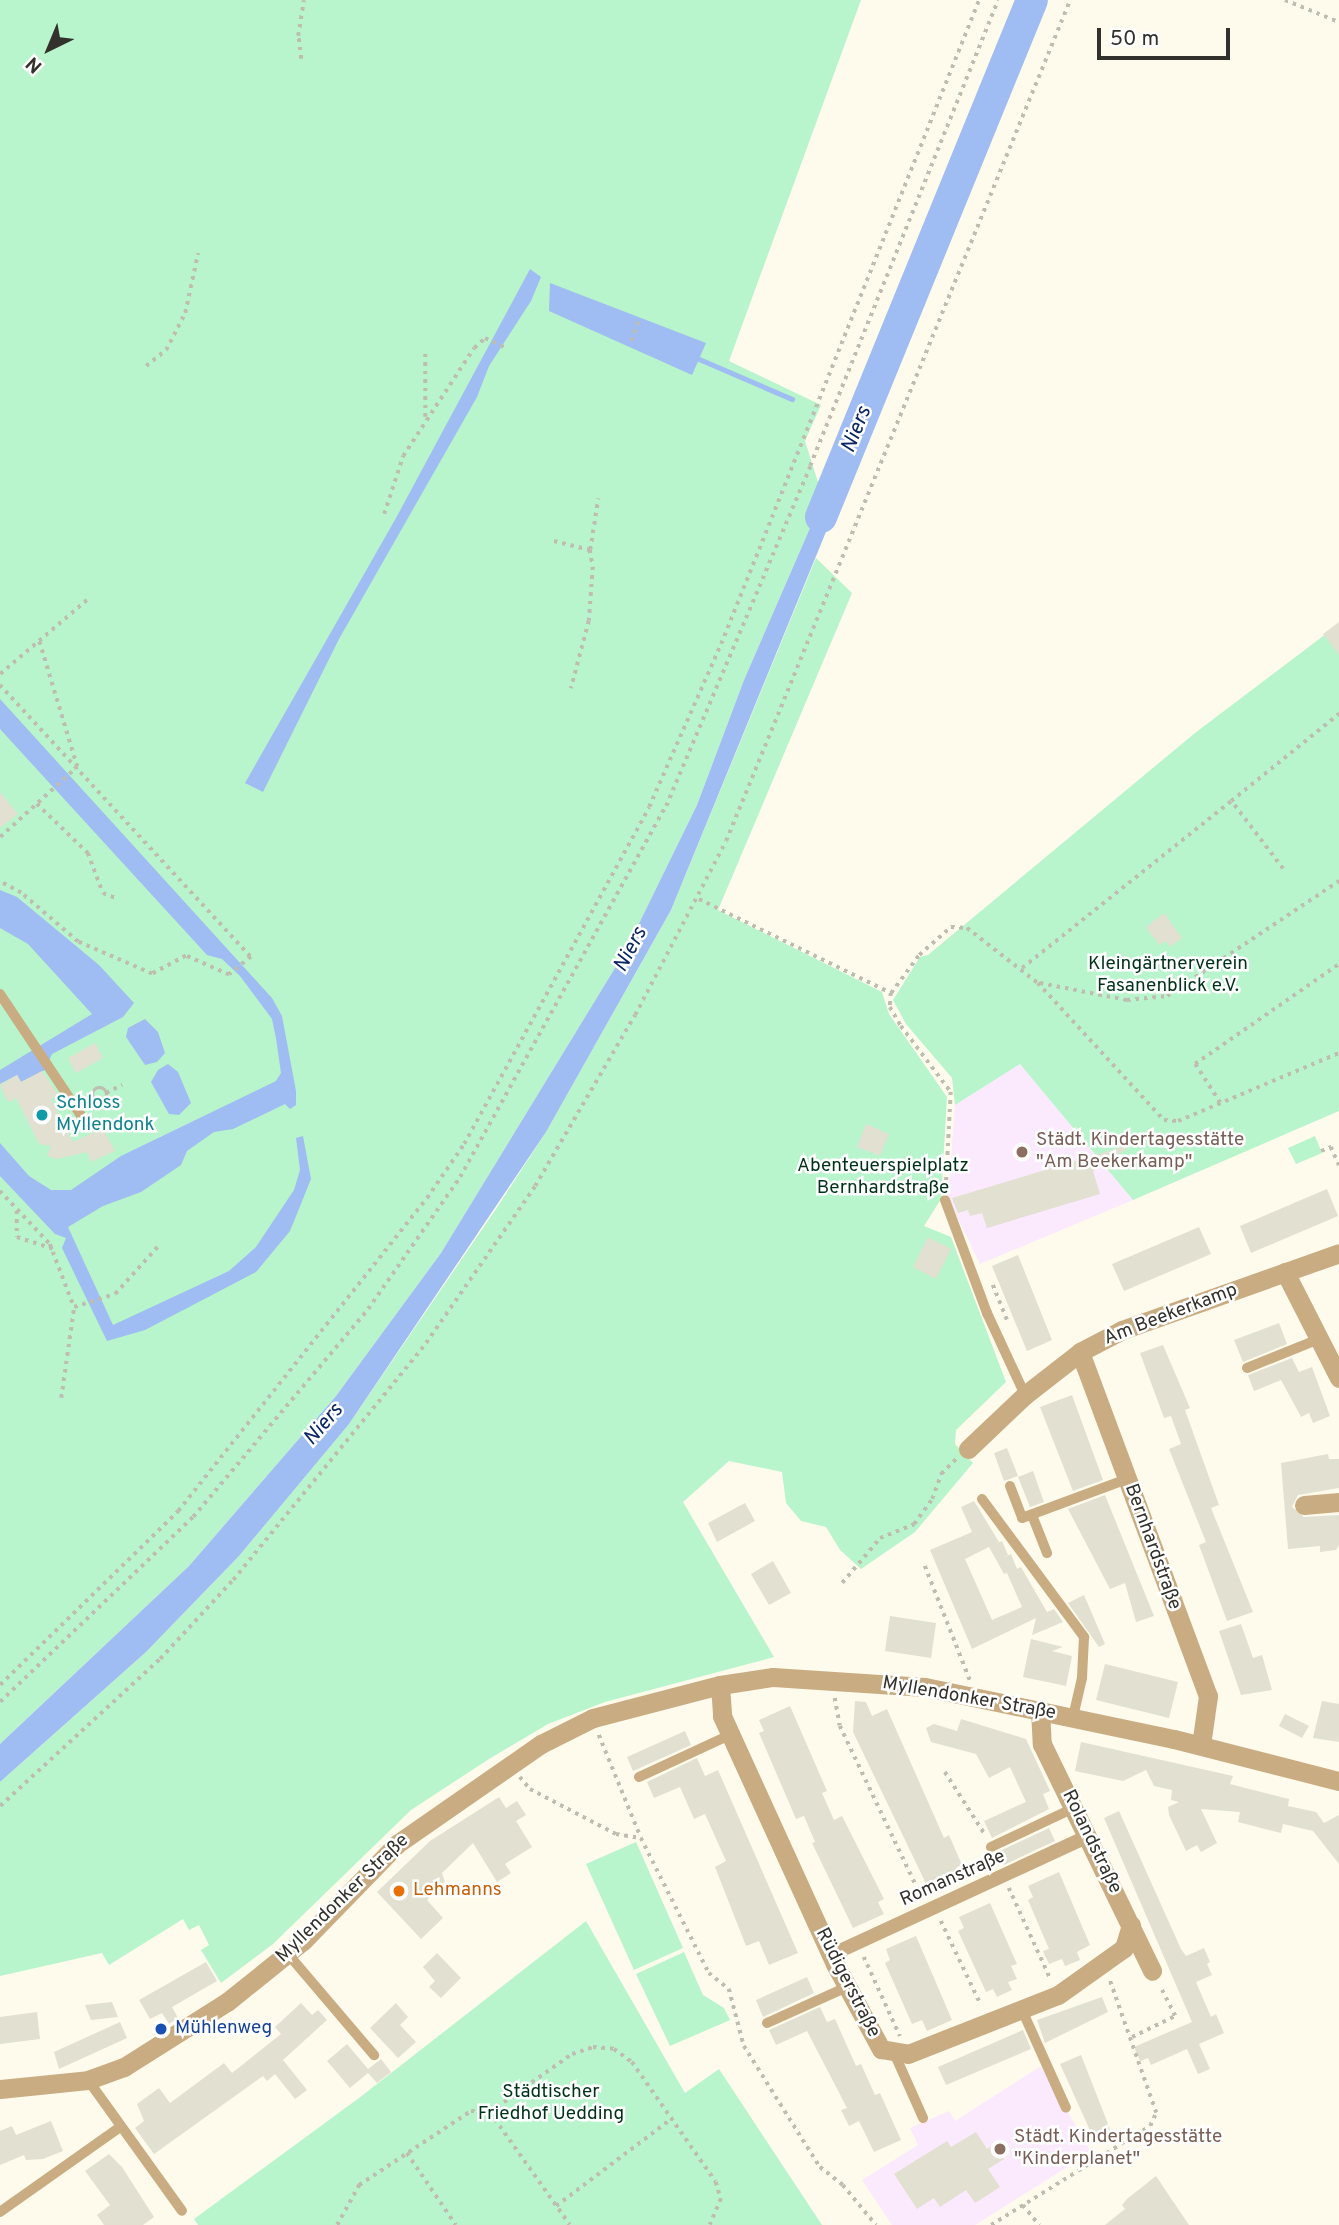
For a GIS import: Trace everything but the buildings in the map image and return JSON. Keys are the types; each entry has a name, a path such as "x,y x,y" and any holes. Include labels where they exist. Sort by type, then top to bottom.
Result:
{"street":[{"name":"Am Beekerkamp","path":"968,1449 1025,1395 1080,1352 1122,1330 1339,1253"},
{"path":"1285,1272 1339,1378"},
{"name":"Bernhardstraße","path":"1080,1352 1208,1696 1201,1745"},
{"path":"1304,1505 1339,1502"},
{"name":"Myllendonker Straße","path":"0,2089 88,2080 124,2067 165,2043 288,1954 397,1844 509,1765 593,1718 720,1685 773,1677 832,1679 969,1696 1201,1745 1339,1781"},
{"name":"Rüdigerstraße","path":"720,1685 722,1716 730,1735 871,2037 881,2049 902,2054"},
{"name":"Rolandstraße","path":"1040,1710 1042,1744 1089,1836 1152,1971"},
{"name":"Romanstraße","path":"831,1955 1089,1836"},
{"path":"902,2054 990,2023 1058,1995 1103,1966 1124,1948 1131,1925"}],"lane":[{"path":"0,994 82,1117"},
{"path":"945,1200 987,1313 1025,1395"},
{"path":"1247,1368 1319,1339"},
{"path":"1010,1486 1022,1518 1127,1479"},
{"path":"982,1499 1084,1637 1082,1678 1073,1717"},
{"path":"1032,1515 1047,1553"},
{"path":"639,1777 730,1735"},
{"path":"991,1847 1074,1808"},
{"path":"288,1954 374,2055"},
{"path":"767,2023 847,1987"},
{"path":"1022,2010 1066,2108"},
{"path":"902,2054 923,2118"},
{"path":"88,2080 182,2211"},
{"path":"0,2211 120,2127"}],"path":[{"path":"301,59 298,36 304,0"},
{"path":"0,1685 178,1511 427,1198 464,1144 654,795 726,631 979,0"},
{"path":"0,1702 193,1517 351,1331 460,1177 666,806 810,466 998,0"},
{"path":"0,1806 160,1659 233,1580 426,1343 535,1186 699,899 1070,0"},
{"path":"1285,0 1339,22"},
{"path":"146,366 166,349 185,313 198,254"},
{"path":"631,341 638,321"},
{"path":"384,514 403,456 425,417 474,348 485,338 504,347"},
{"path":"425,350 425,417"},
{"path":"571,689 589,621 594,587 590,550 598,499"},
{"path":"554,541 590,550"},
{"path":"0,674 87,600"},
{"path":"39,641 77,767"},
{"path":"0,685 251,957 232,973 186,956 152,974 78,942 1,882 0,876"},
{"path":"1022,968 1339,714"},
{"path":"0,837 77,767"},
{"path":"1231,801 1283,869"},
{"path":"37,803 88,853 103,893 118,899"},
{"path":"1038,983 1127,1000 1167,996 1339,881"},
{"path":"699,899 891,993"},
{"path":"945,1200 951,1092 901,1026 890,1006 891,993 919,955 956,925 1022,968 1164,1119 1178,1121 1339,1053"},
{"path":"1220,1103 1195,1064 1339,964"},
{"path":"106,1093 122,1085"},
{"path":"1321,1151 1331,1147 1339,1165"},
{"path":"0,1191 53,1250 74,1307 61,1398"},
{"path":"17,1211 17,1237 53,1250"},
{"path":"74,1307 105,1298 121,1289 160,1244"},
{"path":"842,1583 880,1538 914,1524 932,1499 940,1474 968,1449"},
{"path":"925,1566 970,1671 969,1696"},
{"path":"832,1679 840,1726 990,2023"},
{"path":"593,1718 641,1838 709,1973 729,1989 744,2046 820,2167 843,2185 876,2225"},
{"path":"509,1765 530,1789 616,1834 641,1838"},
{"path":"858,1943 902,2054"},
{"path":"991,2225 1150,2126 1156,2113 1131,2052 1132,2037 1103,1966"},
{"path":"1132,2037 1175,2016 1152,1971"},
{"path":"337,2225 359,2185 471,2111 490,2112 572,2054 593,2047 614,2049 632,2062 716,2182 720,2199 710,2225"},
{"path":"490,2112 570,2225"},
{"path":"556,2206 671,2119"},
{"path":"407,2153 456,2225"},
{"path":"1023,2205 1039,2225"},
{"path":"869,2219 869,2225"}],"shaded area":[{"name":"Städt. Kindertagesstätte \"Am Beekerkamp\"","path":"1020,1064 1133,1200 980,1264 948,1198 955,1105"},
{"name":"Städt. Kindertagesstätte \"Kinderplanet\"","path":"1041,2066 1091,2152 975,2225 892,2225 862,2180 918,2145 910,2128 949,2111 955,2121"}],"green space":[{"path":"0,0 861,0 729,361 821,405 805,441 823,498 744,680 697,805 626,950 441,1253 336,1396 189,1566 0,1744"},
{"name":"Abenteuerspielplatz Bernhardstraße","path":"816,558 852,593 718,910 882,992 889,1014 947,1097 941,1199 924,1226 951,1237 1006,1382 956,1430 955,1444 973,1463 915,1532 861,1569 840,1550 826,1527 801,1521 786,1503 782,1472 729,1461 683,1502 774,1657 605,1702 548,1724 411,1810 273,1944 221,1983 201,1950 209,1945 199,1925 189,1930 183,1919 109,1965 102,1953 0,1976 0,1782 146,1652 239,1556 349,1424 496,1209 546,1132 671,910"},
{"name":"Kleingärtnerverein Fasanenblick e.V.","path":"1339,624 1339,1111 1133,1200 1020,1064 955,1105 952,1078 906,1024 893,1000 920,957 928,955 1195,733"},
{"path":"1315,1136 1322,1153 1296,1164 1288,1148"},
{"path":"636,1842 683,1948 634,1970 586,1864"},
{"name":"Städtischer Friedhof Uedding","path":"586,1921 685,2093 719,2069 822,2225 198,2225 194,2219 359,2098"},
{"path":"684,1952 703,1995 724,2008 730,2020 670,2046 636,1974"}],"water":[{"path":"530,269 541,277 531,301 489,366 477,397 339,639 263,792 245,783 396,518"},
{"path":"550,283 706,343 692,375 549,311"},
{"path":"833,475 846,483 671,910 546,1132 349,1424 239,1556 146,1652 0,1782 0,1744 189,1566 336,1396 441,1253 626,950 697,805 744,680"},
{"path":"0,699 272,998 282,1016 296,1091 296,1105 290,1109 285,1104 233,1129 214,1132 187,1151 181,1165 141,1192 103,1206 68,1227 113,1325 229,1271 256,1247 294,1190 300,1170 296,1138 303,1136 311,1179 290,1231 256,1272 145,1330 107,1341 62,1248 66,1238 55,1234 0,1176 0,1143 29,1176 51,1190 71,1190 121,1156 276,1081 281,1073 276,1038 272,1019 240,976 222,959 207,955 0,729"},
{"path":"0,890 17,897 99,965 134,1003 123,1017 52,1054 45,1070 21,1082 17,1075 0,1084 0,1070 92,1014 28,944 0,928"},
{"path":"145,1019 158,1032 165,1053 157,1062 145,1065 126,1037 128,1028"},
{"path":"168,1064 178,1072 191,1103 179,1115 169,1114 151,1082 158,1070"}],"waterway":[{"name":"Niers","path":"821,517 1032,0"},
{"path":"692,356 792,399"}],"place":[{"name":"Schloss Myllendonk","path":"42,1115"},
{"name":"Städt. Kindertagesstätte \"Am Beekerkamp\"","path":"1022,1152"},
{"name":"Lehmanns","path":"399,1891"},
{"name":"Mühlenweg","path":"161,2029"},
{"name":"Städt. Kindertagesstätte \"Kinderplanet\"","path":"1000,2149"}]}
